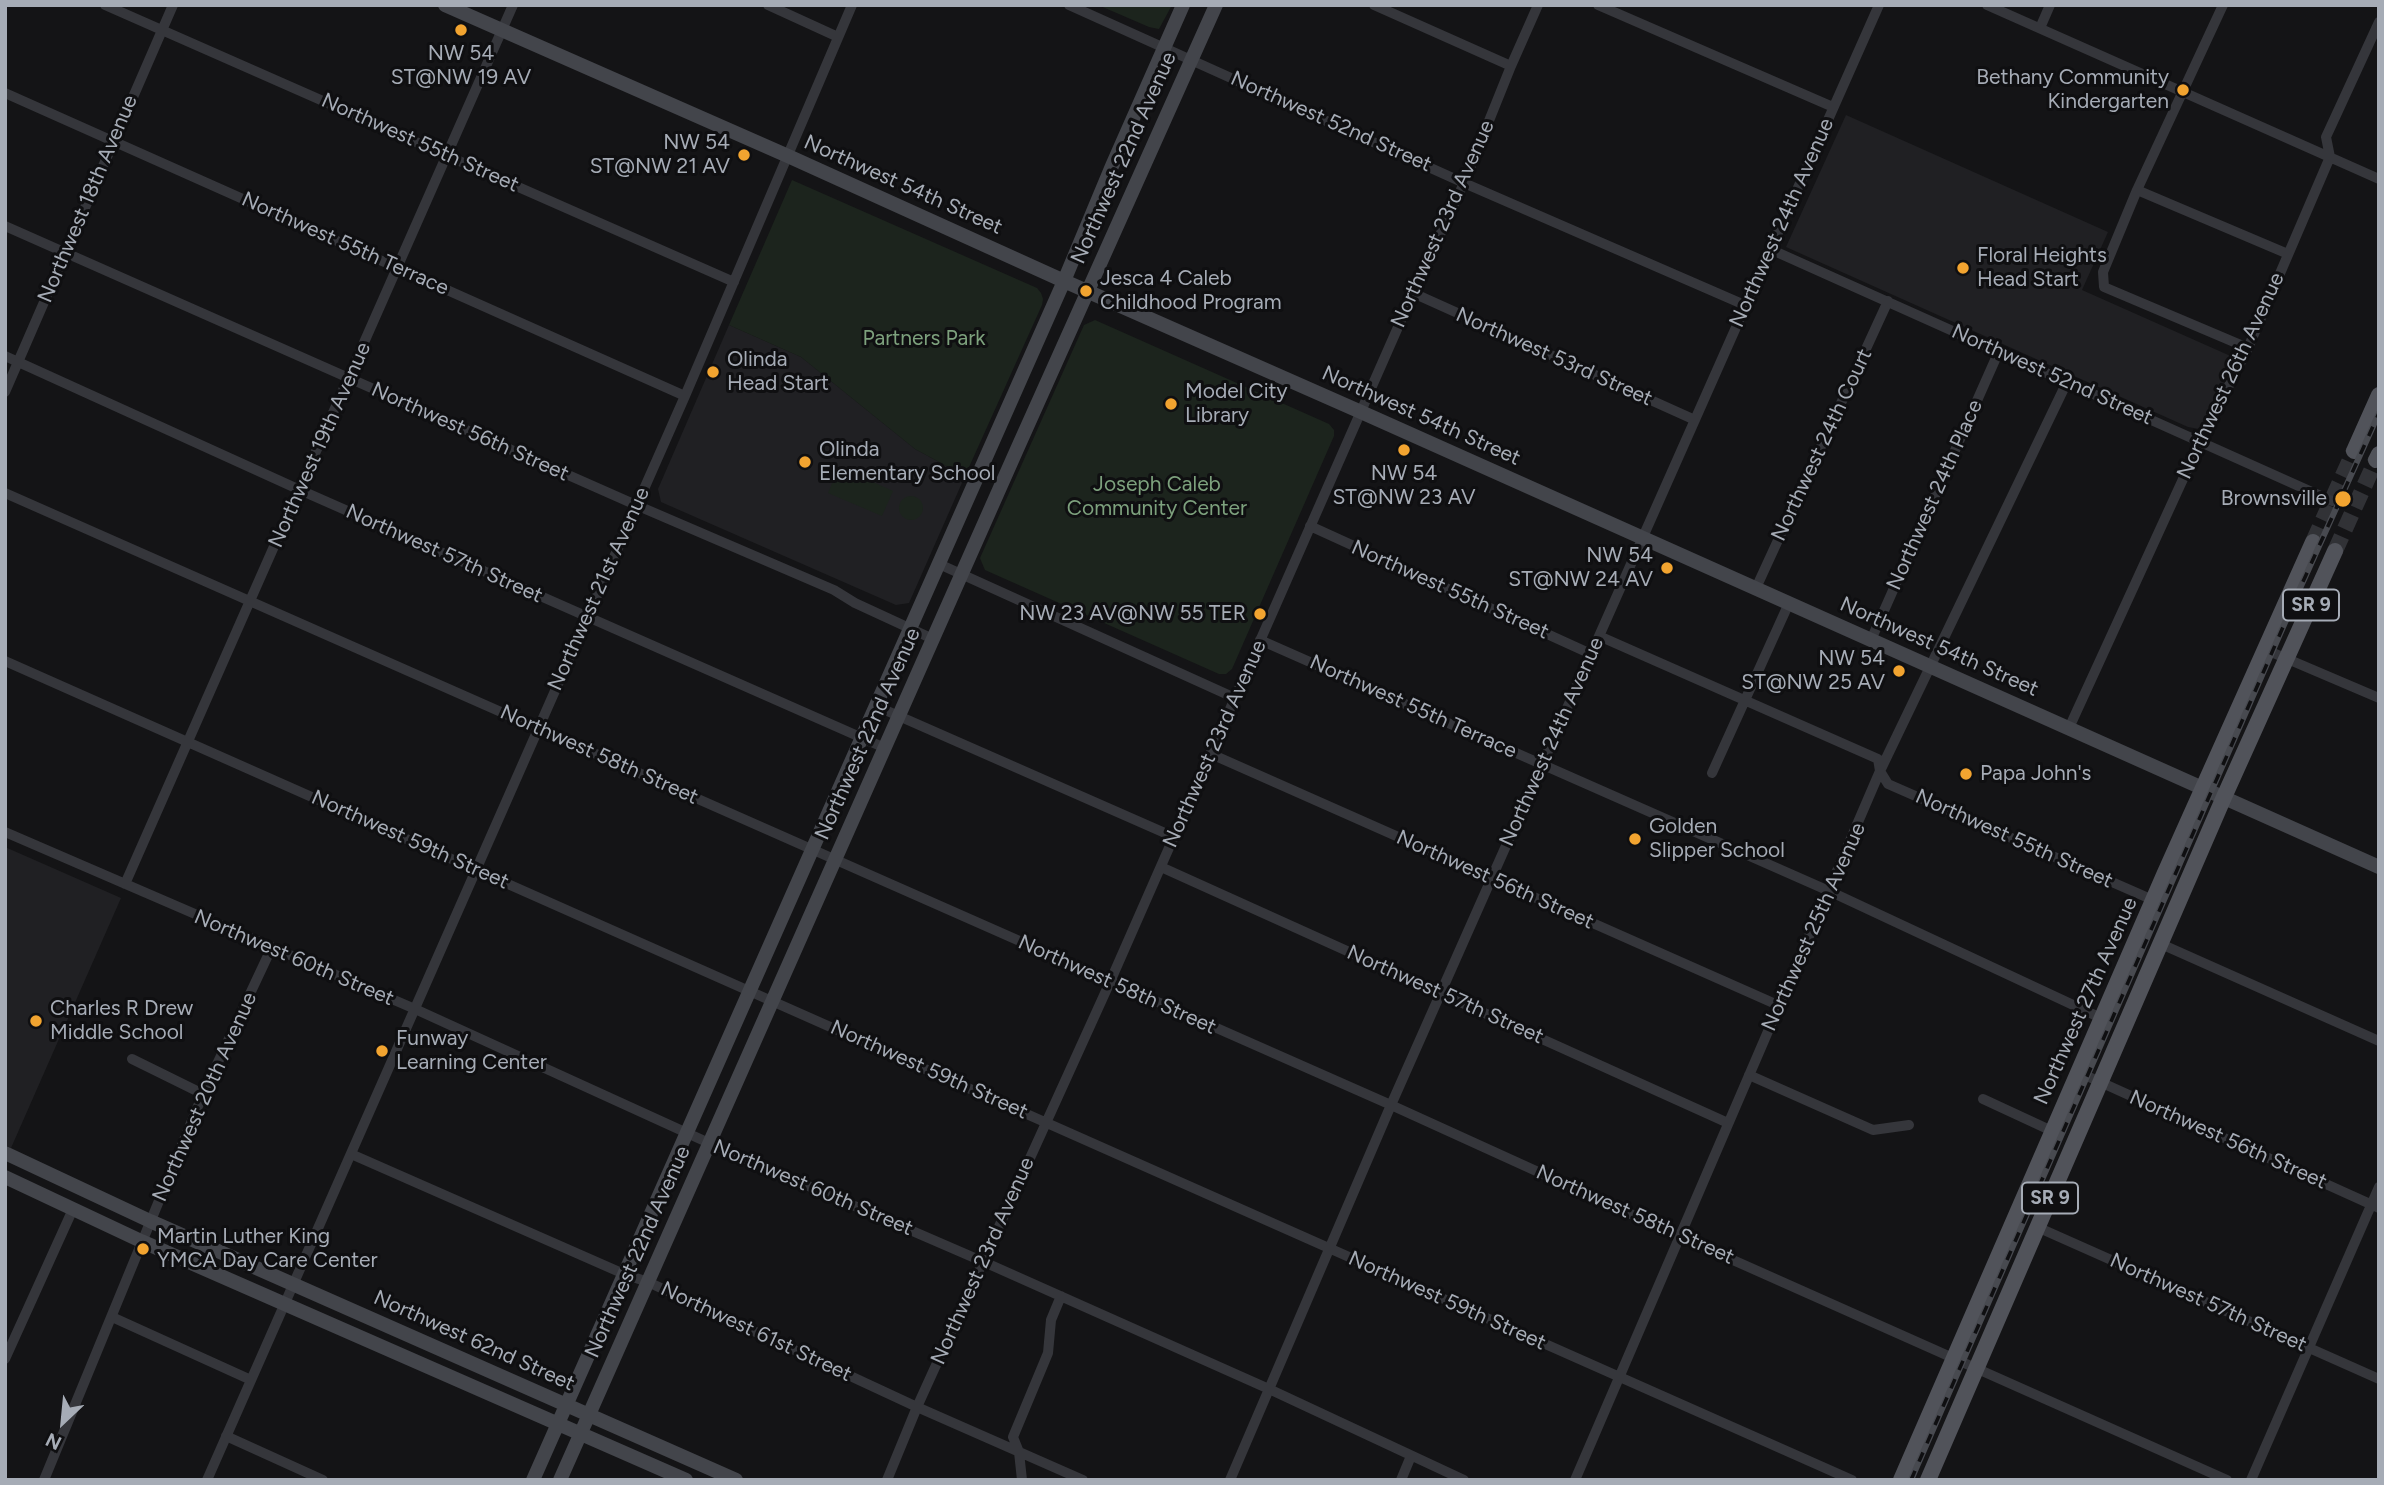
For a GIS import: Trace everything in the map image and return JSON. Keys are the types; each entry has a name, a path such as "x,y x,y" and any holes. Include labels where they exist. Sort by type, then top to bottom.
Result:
{"main road":[{"name":"Northwest 54th Street","path":"445,5 2379,867"},
{"name":"Northwest 22nd Avenue","path":"533,1480 1064,282 1183,5"},
{"name":"Northwest 22nd Avenue","path":"560,1480 1216,5"},
{"path":"2354,451 2379,395"},
{"name":"Northwest 27th Avenue","path":"1900,1480 2153,900 2314,542"},
{"name":"SR 9","path":"1928,1480 2224,797 2335,551"},
{"name":"Northwest 62nd Street","path":"5,1153 150,1221 736,1480"},
{"name":"Northwest 62nd Street","path":"5,1177 141,1241 686,1480"}],"street":[{"name":"Northwest 55th Street","path":"105,5 734,282"},
{"name":"Northwest 18th Avenue","path":"5,393 173,5"},
{"name":"Northwest 19th Avenue","path":"125,884 513,5"},
{"path":"768,5 838,37"},
{"name":"Northwest 21st Avenue","path":"207,1480 685,396 852,5"},
{"name":"Northwest 52nd Street","path":"1069,5 1464,183 1746,306"},
{"path":"1374,5 1511,66"},
{"name":"Northwest 23rd Avenue","path":"887,1480 917,1407 1110,982 1464,183 1538,5"},
{"path":"1598,5 1833,107"},
{"name":"Northwest 24th Avenue","path":"1230,1480 1391,1105 1772,250 1878,5"},
{"path":"1987,5 2379,178"},
{"path":"2040,28 2050,5"},
{"path":"2223,5 2137,190 2104,272 2104,287 2248,348"},
{"name":"Northwest 26th Avenue","path":"2069,728 2200,442 2248,348 2330,158 2326,137 2379,22"},
{"name":"Northwest 55th Terrace","path":"5,93 685,396"},
{"path":"2137,190 2288,254"},
{"name":"Northwest 56th Street","path":"5,226 834,590 855,603 933,639"},
{"name":"Northwest 52nd Street","path":"1772,250 2332,501"},
{"name":"Northwest 53rd Street","path":"1413,293 1695,420"},
{"name":"Northwest 24th Court","path":"1756,588 1888,301"},
{"name":"Northwest 24th Place","path":"1871,640 1999,351"},
{"name":"Northwest 57th Street","path":"5,356 300,490 885,748"},
{"name":"Northwest 25th Avenue","path":"1575,1480 1880,771 2067,382"},
{"name":"Northwest 58th Street","path":"5,494 1391,1105 2227,1480"},
{"name":"Northwest 55th Street","path":"1310,526 1591,654"},
{"path":"939,564 1235,698"},
{"path":"1712,773 1789,603"},
{"path":"1599,636 1878,759 1880,771"},
{"name":"Northwest 55th Terrace","path":"1260,640 1829,891 2101,1018"},
{"path":"2264,649 2379,698"},
{"name":"Northwest 59th Street","path":"5,661 1852,1480"},
{"path":"876,706 1174,838"},
{"name":"Northwest 56th Street","path":"1211,754 1780,1006"},
{"name":"Northwest 55th Street","path":"1880,771 1888,783 2153,900"},
{"name":"Northwest 60th Street","path":"5,832 415,1009 709,1143 1269,1389 1465,1480"},
{"name":"Northwest 57th Street","path":"1161,867 1728,1123"},
{"path":"2161,944 2379,1041"},
{"name":"Northwest 20th Avenue","path":"44,1480 203,1094 271,948"},
{"path":"132,1059 203,1094"},
{"name":"Northwest 56th Street","path":"2078,1072 2375,1206"},
{"path":"1749,1075 1873,1130 1909,1125"},
{"path":"1983,1099 2052,1131"},
{"name":"Northwest 61st Street","path":"351,1154 624,1274 648,1282 917,1407 1083,1480"},
{"path":"2252,1480 2375,1206 2379,1187"},
{"path":"5,1359 73,1209"},
{"name":"Northwest 57th Street","path":"2037,1227 2379,1379"},
{"path":"1022,1480 1013,1437 1048,1353 1051,1320 1061,1296"},
{"path":"112,1317 251,1380"},
{"path":"226,1436 323,1480"},
{"path":"1401,1480 1411,1456"}],"shaded area":[{"name":"Floral Heights Head Start","path":"1846,115 2108,232 2082,290 2235,358 2207,423 2199,429 2188,427 1786,247"},
{"name":"Olinda Elementary School","path":"729,325 801,357 915,449 965,476 909,603 896,605 661,502 658,489"},
{"name":"Charles R Drew Middle School","path":"5,847 121,898 11,1148 5,1145"}],"green space":[{"path":"1098,5 1172,5 1159,29"},
{"name":"Partners Park","path":"792,180 1037,288 1041,293 1042,305 965,476 915,449 801,357 729,325"},
{"name":"Joseph Caleb Community Center","path":"1095,320 1329,424 1334,430 1334,436 1232,669 1226,674 1219,674 985,570 980,558 1084,325"},
{"path":"839,467 893,491 882,516 828,493"},
{"path":"911,496 919,500 923,508 919,516 911,520 903,516 899,508 903,500"}],"tunnel":[{"path":"2313,542 2354,451"},
{"path":"2335,551 2376,460"}],"railway":[{"path":"1911,1480 2379,413"}],"place":[{"name":"NW 54 ST@NW 19 AV","path":"461,30"},
{"name":"Bethany Community Kindergarten","path":"2183,90"},
{"name":"NW 54 ST@NW 21 AV","path":"744,155"},
{"name":"Floral Heights Head Start","path":"1963,268"},
{"name":"Jesca 4 Caleb Childhood Program","path":"1086,291"},
{"name":"Olinda Head Start","path":"713,372"},
{"name":"Model City Library","path":"1171,404"},
{"name":"NW 54 ST@NW 23 AV","path":"1404,450"},
{"name":"Olinda Elementary School","path":"805,462"},
{"name":"Brownsville","path":"2343,499"},
{"name":"NW 54 ST@NW 24 AV","path":"1667,568"},
{"name":"NW 23 AV@NW 55 TER","path":"1260,614"},
{"name":"NW 54 ST@NW 25 AV","path":"1899,671"},
{"name":"Papa John's","path":"1966,774"},
{"name":"Golden Slipper School","path":"1635,839"},
{"name":"Charles R Drew Middle School","path":"36,1021"},
{"name":"Funway Learning Center","path":"382,1051"},
{"name":"Martin Luther King YMCA Day Care Center","path":"143,1249"}]}
